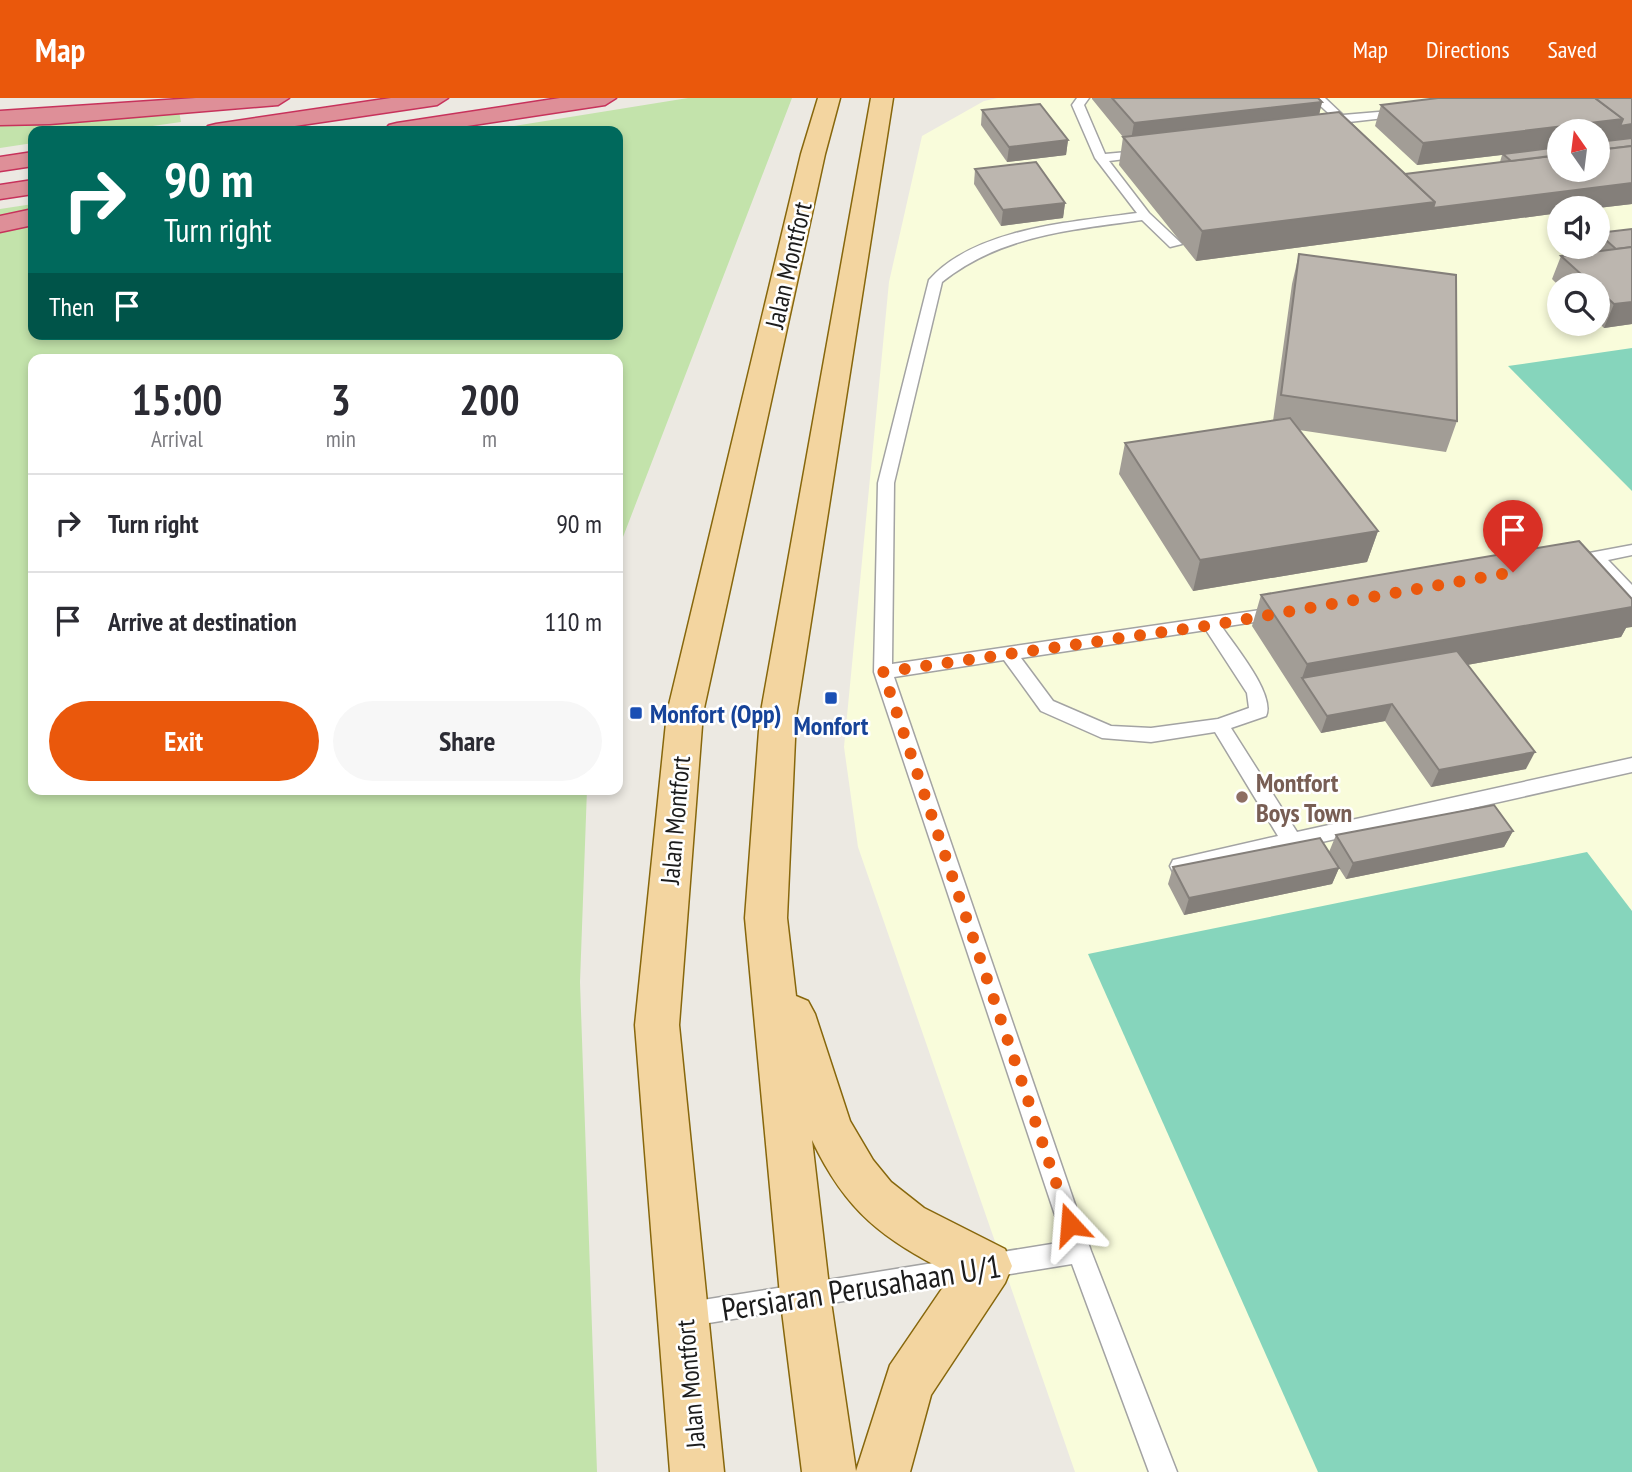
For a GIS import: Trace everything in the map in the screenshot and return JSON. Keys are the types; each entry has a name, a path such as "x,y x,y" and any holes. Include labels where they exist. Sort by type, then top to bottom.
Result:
{"highway":[{"path":"0,118 100,114 278,98"},
{"path":"249,126 437,98"},
{"path":"432,126 605,98"},
{"path":"0,164 28,160"},
{"path":"0,192 28,188"},
{"path":"0,224 28,218"}],"main road":[{"name":"Jalan Montfort","path":"697,1472 657,1025 685,713 813,154 829,98"},
{"path":"829,1472 805,1295 766,918 778,717 882,98"},
{"path":"766,918 821,1109 848,1167 896,1217 987,1266 908,1383 883,1472"}],"lane":[{"path":"1083,98 1078,105 1101,158 1145,216 1175,244"},
{"path":"1318,98 1339,125 1351,130 1361,139"},
{"path":"1339,125 1409,112"},
{"path":"1101,158 1157,151"},
{"path":"1145,216 1024,236 984,248 954,263 936,280 886,483 883,672 1079,1251 1163,1472"},
{"path":"1555,564 1632,550"},
{"path":"1595,557 1632,595"},
{"path":"883,672 1212,625 1294,610"},
{"path":"1009,654 1047,706 1109,733 1151,735 1220,726 1259,711 1256,692 1212,625"},
{"path":"1220,726 1292,840"},
{"path":"1180,866 1632,765"},
{"name":"Persiaran Perusahaan U/1","path":"684,1315 1079,1251"}],"shaded area":[{"name":"Montfort Boys Town","path":"998,98 1632,98 1632,1472 1075,1472 858,847 844,747 889,282 922,136 984,101"}],"green space":[{"path":"688,98 792,98 623,537 623,354 28,354 28,795 587,795 580,982 597,1472 0,1472 0,209 28,205 28,340 623,340 623,126 514,126"},
{"path":"179,111 181,122 153,126 28,126 28,144 0,148 0,123"},
{"path":"1632,348 1632,491 1508,366"},
{"path":"1587,852 1632,911 1632,1472 1318,1472 1088,954"}],"building":[{"path":"1112,98 1318,98 1322,102 1134,123"},
{"path":"1438,98 1595,98 1623,119 1547,119 1547,128 1423,143 1381,105"},
{"path":"1595,98 1632,98 1632,124 1620,126 1623,119"},
{"path":"1040,104 1068,140 1009,147 982,110"},
{"path":"1339,112 1435,202 1202,231 1123,137"},
{"path":"1632,138 1632,146 1610,149 1610,141"},
{"path":"1632,146 1632,183 1433,208 1435,202 1405,174 1547,156 1547,182 1610,182 1610,149"},
{"path":"1547,148 1547,156 1511,161 1503,154"},
{"path":"1036,162 1065,203 1003,210 975,169"},
{"path":"1632,229 1632,247 1616,249 1610,244 1610,232"},
{"path":"1632,247 1632,302 1614,304 1610,300 1610,273 1580,273 1564,259 1610,259 1610,250"},
{"path":"1299,254 1456,275 1457,421 1281,395"},
{"path":"1290,418 1378,531 1200,560 1125,443"},
{"path":"1579,541 1632,599 1632,607 1307,664 1261,595"},
{"path":"1457,651 1535,752 1439,770 1392,704 1327,716 1302,678"},
{"path":"1494,805 1513,831 1353,863 1336,835"},
{"path":"1320,838 1339,868 1189,898 1173,867"}],"place":[{"name":"Monfort","path":"831,698"},
{"name":"Monfort (Opp)","path":"636,713"},
{"name":"Montfort Boys Town","path":"1242,797"}],"route":[{"path":"1070,1224 883,672 1212,625 1513,572"}]}
